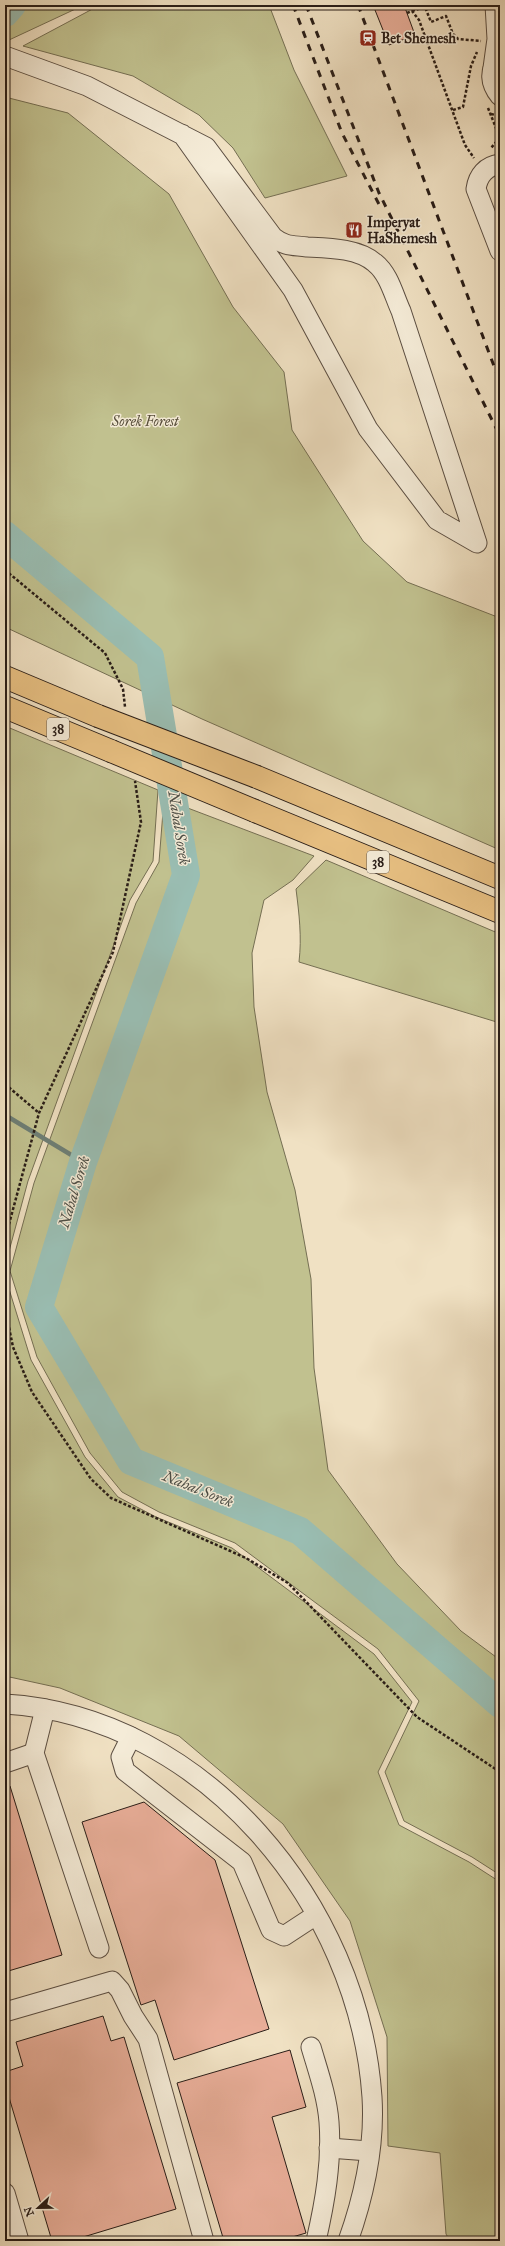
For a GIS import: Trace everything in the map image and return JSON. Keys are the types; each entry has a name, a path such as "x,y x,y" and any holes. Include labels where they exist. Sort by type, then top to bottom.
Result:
{"highway":[{"name":"38","path":"5,677 98,716 257,777 500,878"},
{"name":"38","path":"5,707 500,912"}],"street":[{"path":"495,5 497,39 496,63 492,84 500,96"},
{"path":"5,56 26,62 87,86 182,134 206,147 273,237 284,245 333,249 356,253 375,262 386,277 406,325 477,543 437,520 368,429 293,290 182,134"},
{"path":"492,168 478,180 476,189 500,251"},
{"path":"5,1704 71,1714 152,1746 194,1773 265,1841 288,1869 316,1914 339,1960 353,1996 365,2046 372,2098 368,2172 348,2241"},
{"path":"45,1709 34,1753 99,1948"},
{"path":"131,1737 121,1757 125,1770 242,1862 271,1930 284,1936 316,1914"},
{"path":"5,1764 34,1753"},
{"path":"5,2012 112,1981 120,1990 132,2016 148,2039 204,2241"},
{"path":"311,2047 325,2096 329,2122 329,2148 325,2201 316,2241"},
{"path":"329,2148 369,2151"},
{"path":"5,2193 19,2241"}],"path":[{"path":"407,13 425,7 431,22 446,16 453,34 458,39 483,41 471,66 463,107 453,110"},
{"path":"412,11 419,20 465,146 492,168"},
{"path":"490,114 500,116"},
{"path":"497,141 500,148"},
{"path":"5,570 105,653 123,689 126,712"},
{"path":"5,1239 39,1113 113,952 141,822 134,775"},
{"path":"5,1084 39,1113"},
{"path":"5,1308 13,1347 32,1392 91,1479 111,1498 246,1558 288,1583 417,1718 500,1772"}],"green space":[{"path":"5,5 84,5 9,40 5,39"},
{"path":"100,5 269,5 294,70 347,176 265,198 233,148 199,115 133,76 23,46"},
{"name":"Sorek Forest","path":"5,97 68,113 169,194 233,307 284,372 292,430 363,541 407,582 500,618 500,850 202,719 5,627"},
{"path":"5,726 158,790 153,861 130,900 28,1181 5,1266"},
{"path":"164,799 314,856 293,880 264,900 252,953 254,1007 267,1092 295,1190 311,1279 314,1368 328,1470 397,1564 461,1631 500,1660 500,1875 472,1857 404,1821 385,1772 419,1701 378,1649 235,1543 159,1512 122,1492 90,1453 37,1357 10,1271 34,1183 136,903 159,862"},
{"path":"326,860 500,934 500,1023 299,962 300,934 296,889"},
{"path":"5,1276 31,1360 85,1457 118,1497 156,1517 232,1548 374,1654 412,1702 378,1772 399,1825 469,1862 500,1882 500,2241 450,2241 446,2234 440,2153 388,2146 387,2037 350,1921 283,1824 179,1736 60,1688 5,1676"}],"building":[{"path":"373,5 404,5 415,35 389,45"},
{"path":"10,1786 62,1955 5,1972 5,1787"},
{"path":"144,1802 215,1860 269,2029 174,2060 155,2000 141,2005 82,1822"},
{"path":"103,2016 111,2041 124,2037 176,2209 70,2241 52,2241 5,2084 5,2072 23,2066 16,2042"},
{"path":"290,2050 306,2107 272,2117 306,2233 289,2238 290,2241 224,2241 177,2083"}],"waterway":[{"name":"Nahal Sorek","path":"5,13 12,5"},
{"name":"Nahal Sorek","path":"5,535 150,657 186,875 83,1162 39,1307 131,1461 300,1531 500,1704"},
{"path":"5,1115 83,1162"}],"railway":[{"path":"293,5 342,133 382,210"},
{"path":"306,5 379,193 500,436"},
{"path":"358,5 500,382"}],"place":[{"name":"Bet Shemesh","path":"368,38"},
{"name":"Imperyat HaShemesh","path":"354,230"}]}
